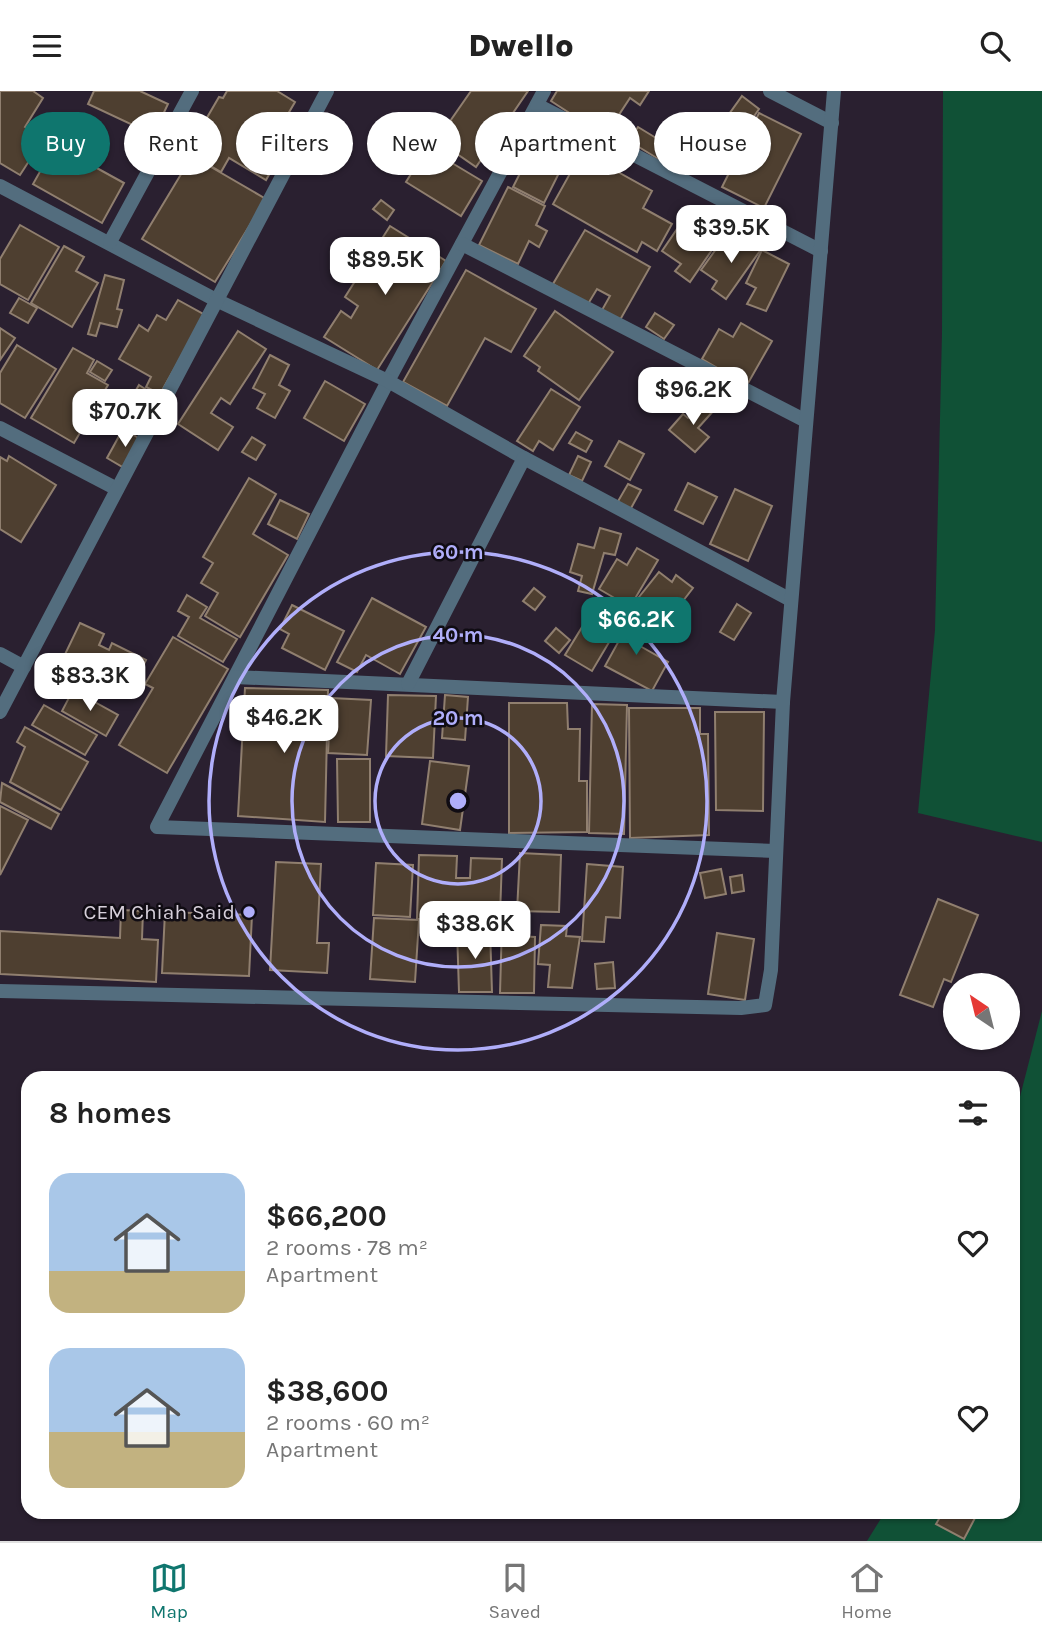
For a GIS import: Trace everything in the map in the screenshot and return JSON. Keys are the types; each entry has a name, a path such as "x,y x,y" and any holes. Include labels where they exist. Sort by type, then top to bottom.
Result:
{"street":[{"path":"110,242 192,91"},
{"path":"0,712 327,91"},
{"path":"544,91 388,380 157,827 775,851"},
{"path":"770,91 832,123"},
{"path":"0,991 741,1008 765,1005 771,970 783,702 834,91"},
{"path":"537,105 821,251"},
{"path":"0,187 110,242 216,300 388,380 524,458 791,600"},
{"path":"462,244 806,421"},
{"path":"0,428 117,489"},
{"path":"408,684 524,458"},
{"path":"0,654 24,667"},
{"path":"235,677 783,702"}],"green space":[{"path":"943,91 1042,91 1042,842 918,813 935,630 942,333"},
{"path":"1042,1011 1042,1541 867,1541 881,1519 1020,1519 1020,1097"}],"building":[{"path":"0,91 33,91 43,98 34,112 21,112 21,173 0,163"},
{"path":"94,91 140,91 168,104 164,112 124,112 124,121 110,112 88,104"},
{"path":"227,91 277,91 295,102 289,112 236,112 236,162 229,158 222,170 222,112 210,112 219,97 223,98"},
{"path":"471,91 528,91 514,112 475,112 475,166 461,157 461,112 456,112"},
{"path":"557,91 649,91 640,105 630,98 621,112 568,112 551,101"},
{"path":"742,96 759,109 757,112 731,112"},
{"path":"771,119 801,134 764,208 722,187 728,175 771,175"},
{"path":"640,128 654,137 654,156 640,148"},
{"path":"461,168 482,181 461,216 406,182 410,175 461,175"},
{"path":"222,173 266,199 215,282 142,239 181,175"},
{"path":"38,175 109,175 124,183 102,223 33,184"},
{"path":"519,175 558,175 544,203 513,187"},
{"path":"569,175 623,175 652,191 643,208 672,224 657,251 642,242 637,252 553,204"},
{"path":"508,187 545,206 536,225 547,231 539,247 529,241 518,264 479,245"},
{"path":"381,200 394,210 387,220 373,209"},
{"path":"686,216 703,228 711,217 727,228 690,282 675,271 681,264 662,251"},
{"path":"20,225 59,247 28,300 0,284 0,259"},
{"path":"390,226 446,261 377,370 324,337 341,311 351,318 358,306 345,297"},
{"path":"585,230 650,267 620,320 602,310 610,296 597,289 588,304 553,284"},
{"path":"742,234 762,248 726,299 712,289 717,281 701,270 719,245 729,252"},
{"path":"64,246 84,257 76,271 98,283 72,327 31,303"},
{"path":"762,250 789,264 766,311 747,304 756,288 746,283"},
{"path":"466,270 536,309 511,352 485,338 447,406 403,382"},
{"path":"105,275 124,280 117,309 122,310 117,327 100,323 96,336 88,334"},
{"path":"19,298 37,308 28,323 10,313"},
{"path":"178,300 205,315 160,394 146,387 151,377 119,359 139,325 148,331 157,315 166,320"},
{"path":"555,311 613,352 579,400 538,371 540,367 524,356"},
{"path":"655,313 674,325 664,339 646,327"},
{"path":"741,323 772,341 747,385 702,359 719,329 733,337"},
{"path":"0,328 15,338 0,360"},
{"path":"238,331 266,349 230,404 221,398 211,413 233,427 218,450 178,424"},
{"path":"17,345 56,369 25,418 0,403 0,373"},
{"path":"73,348 94,360 87,373 108,385 74,443 31,418"},
{"path":"270,355 289,365 279,385 290,391 275,418 257,408 265,394 253,388"},
{"path":"97,361 112,370 105,381 90,372"},
{"path":"325,381 365,404 344,441 304,418"},
{"path":"139,385 159,398 151,409 132,397"},
{"path":"551,389 580,407 553,450 539,441 533,451 517,441"},
{"path":"704,400 715,409 698,428 709,437 695,452 669,430 683,414 688,418"},
{"path":"123,429 142,440 126,469 107,458"},
{"path":"576,432 592,441 586,452 569,443"},
{"path":"252,437 265,445 256,460 242,452"},
{"path":"619,441 644,454 630,480 605,466"},
{"path":"9,456 56,485 21,542 0,529 0,457 7,461"},
{"path":"578,456 591,462 582,481 569,475"},
{"path":"249,478 276,494 253,534 288,555 240,637 205,616 218,593 201,583 213,563 203,557"},
{"path":"688,483 717,497 703,524 675,510"},
{"path":"628,484 641,490 630,510 617,503"},
{"path":"735,489 772,506 748,561 710,544"},
{"path":"280,500 309,514 297,539 268,524"},
{"path":"600,528 621,534 615,555 604,553 592,594 578,591 582,576 570,572 578,544 594,548"},
{"path":"637,548 658,560 630,607 599,589 617,559 627,565"},
{"path":"659,572 672,582 676,575 693,588 659,632 649,625 655,617 635,602"},
{"path":"534,588 545,597 535,610 523,601"},
{"path":"187,595 207,607 200,618 237,639 223,662 178,636 189,617 178,611"},
{"path":"372,598 426,627 400,674 366,655 357,672 337,662"},
{"path":"737,604 751,613 734,640 720,632"},
{"path":"292,605 344,631 325,670 282,648 289,634 280,629"},
{"path":"595,606 621,622 592,671 565,655"},
{"path":"632,617 651,627 640,646 668,662 652,691 605,666"},
{"path":"80,623 104,634 99,645 109,650 112,643 146,660 130,694 104,681 99,691 94,688 98,679 79,670 74,679 57,671"},
{"path":"556,628 570,640 559,653 545,641"},
{"path":"173,637 228,669 167,773 119,745 153,688 145,684"},
{"path":"245,688 328,690 325,822 238,816"},
{"path":"73,690 118,715 106,736 62,711"},
{"path":"388,695 436,696 433,758 386,756"},
{"path":"445,695 468,697 465,740 442,738"},
{"path":"331,698 371,700 367,755 328,753"},
{"path":"509,703 567,703 568,729 580,729 579,781 587,781 587,832 509,833"},
{"path":"592,704 627,705 624,834 589,833"},
{"path":"44,705 97,735 85,755 32,725"},
{"path":"629,708 700,708 700,734 708,734 709,835 630,838"},
{"path":"715,712 764,712 763,811 716,810"},
{"path":"25,727 88,762 61,810 10,782 25,747 17,742"},
{"path":"337,759 370,759 370,822 338,822"},
{"path":"430,761 469,766 460,830 422,824"},
{"path":"2,783 59,814 51,829 0,802"},
{"path":"0,806 28,820 0,875"},
{"path":"520,853 561,855 559,912 517,911"},
{"path":"419,855 457,856 456,878 470,878 471,858 502,859 500,915 437,913 437,919 417,919"},
{"path":"276,862 321,864 317,943 329,943 327,973 270,970"},
{"path":"376,863 413,865 410,917 373,915"},
{"path":"587,864 623,867 620,918 606,917 604,942 582,941"},
{"path":"721,869 726,894 705,898 700,873"},
{"path":"742,875 744,891 732,893 730,877"},
{"path":"938,899 978,915 955,973 943,973 943,982 933,1007 900,995"},
{"path":"121,910 143,911 142,939 158,940 156,982 0,974 0,931 120,938"},
{"path":"165,912 252,915 249,976 162,973"},
{"path":"374,918 419,920 415,982 370,979"},
{"path":"502,923 516,923 516,936 535,937 534,993 500,993"},
{"path":"541,925 567,926 566,936 580,937 572,988 548,987 550,965 538,964"},
{"path":"490,929 492,992 459,992 457,930"},
{"path":"717,933 754,939 745,1000 708,994"},
{"path":"613,962 615,988 597,989 595,964"},
{"path":"939,1519 974,1519 964,1539 936,1524"}],"place":[{"name":"CEM Chiah Said","path":"249,912"}]}
